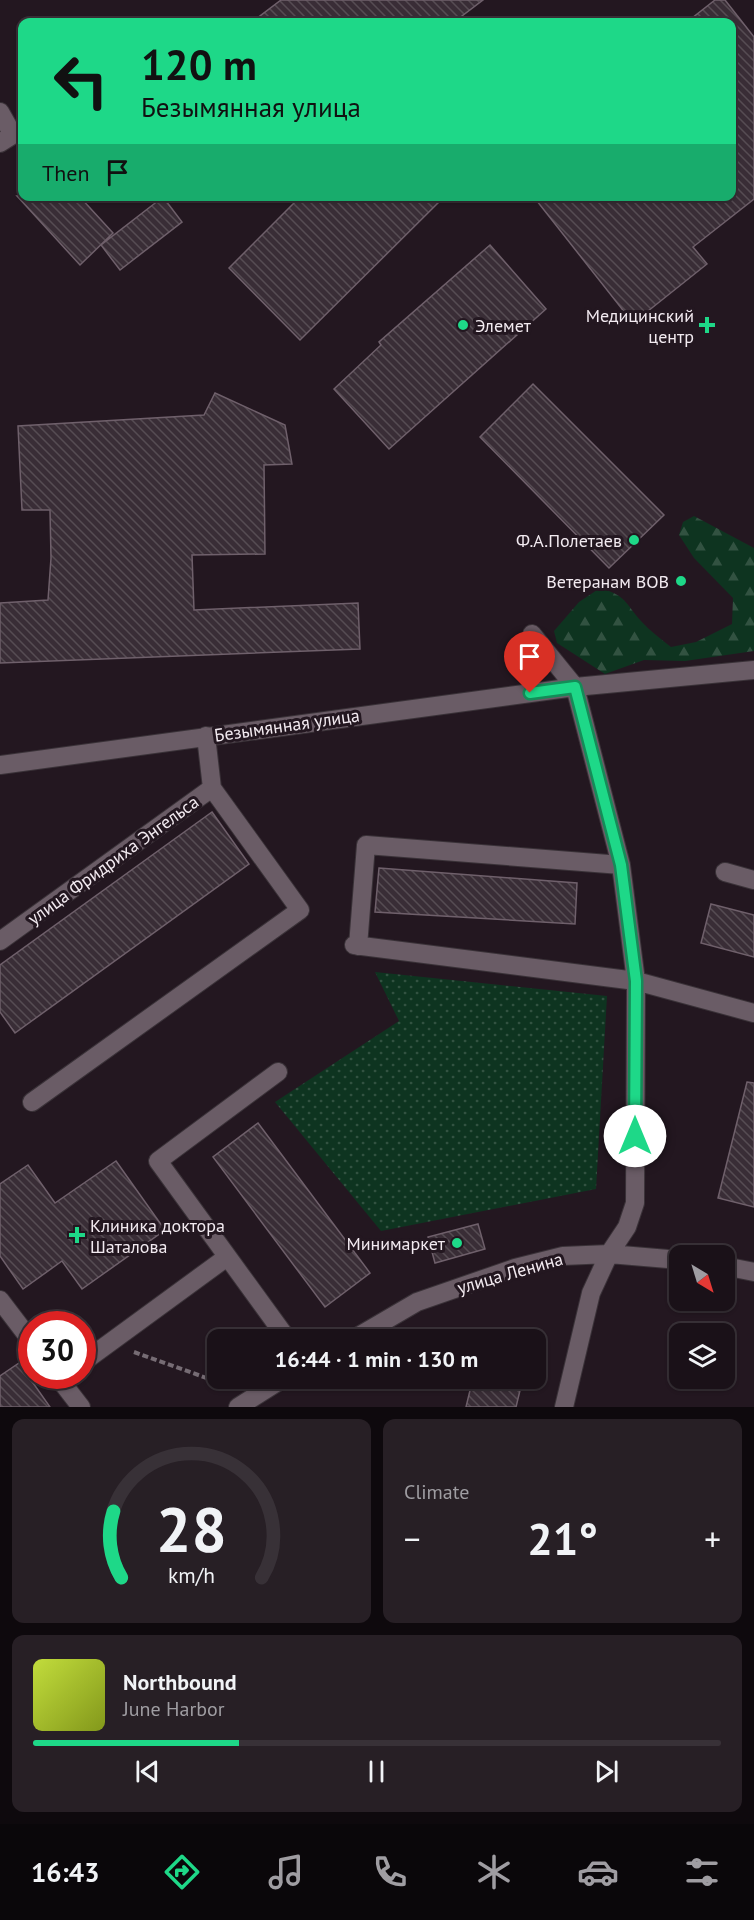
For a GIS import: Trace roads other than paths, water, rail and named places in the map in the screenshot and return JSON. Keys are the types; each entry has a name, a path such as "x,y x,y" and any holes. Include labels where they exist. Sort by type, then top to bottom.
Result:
{"street":[{"path":"0,112 12,135"},
{"path":"532,634 575,687 621,865 636,981 635,1203 627,1227 609,1254 591,1293 564,1407"},
{"name":"Безымянная улица","path":"0,765 575,687 754,670"},
{"name":"улица Фридриха Энгельса","path":"0,941 212,789 206,736"},
{"path":"32,1102 300,910 212,789"},
{"path":"621,865 366,845 356,946 636,981 754,1013"},
{"path":"725,872 754,880"},
{"path":"278,1072 158,1161 280,1329"},
{"name":"улица Ленина","path":"371,1329 417,1302 515,1268 564,1256 609,1254 669,1259"},
{"path":"96,1353 227,1257"},
{"path":"735,1268 754,1272"},
{"path":"0,1300 18,1324"},
{"path":"69,1389 81,1407"},
{"path":"238,1407 265,1389"}],"place":[{"name":"Элемет","path":"463,325"},
{"name":"Медицинский центр","path":"707,325"},
{"name":"Ф.А.Полетаев","path":"634,540"},
{"name":"Ветеранам ВОВ","path":"681,581"},
{"name":"Клиника доктора Шаталова","path":"77,1235"},
{"name":"Минимаркет","path":"457,1243"}]}
